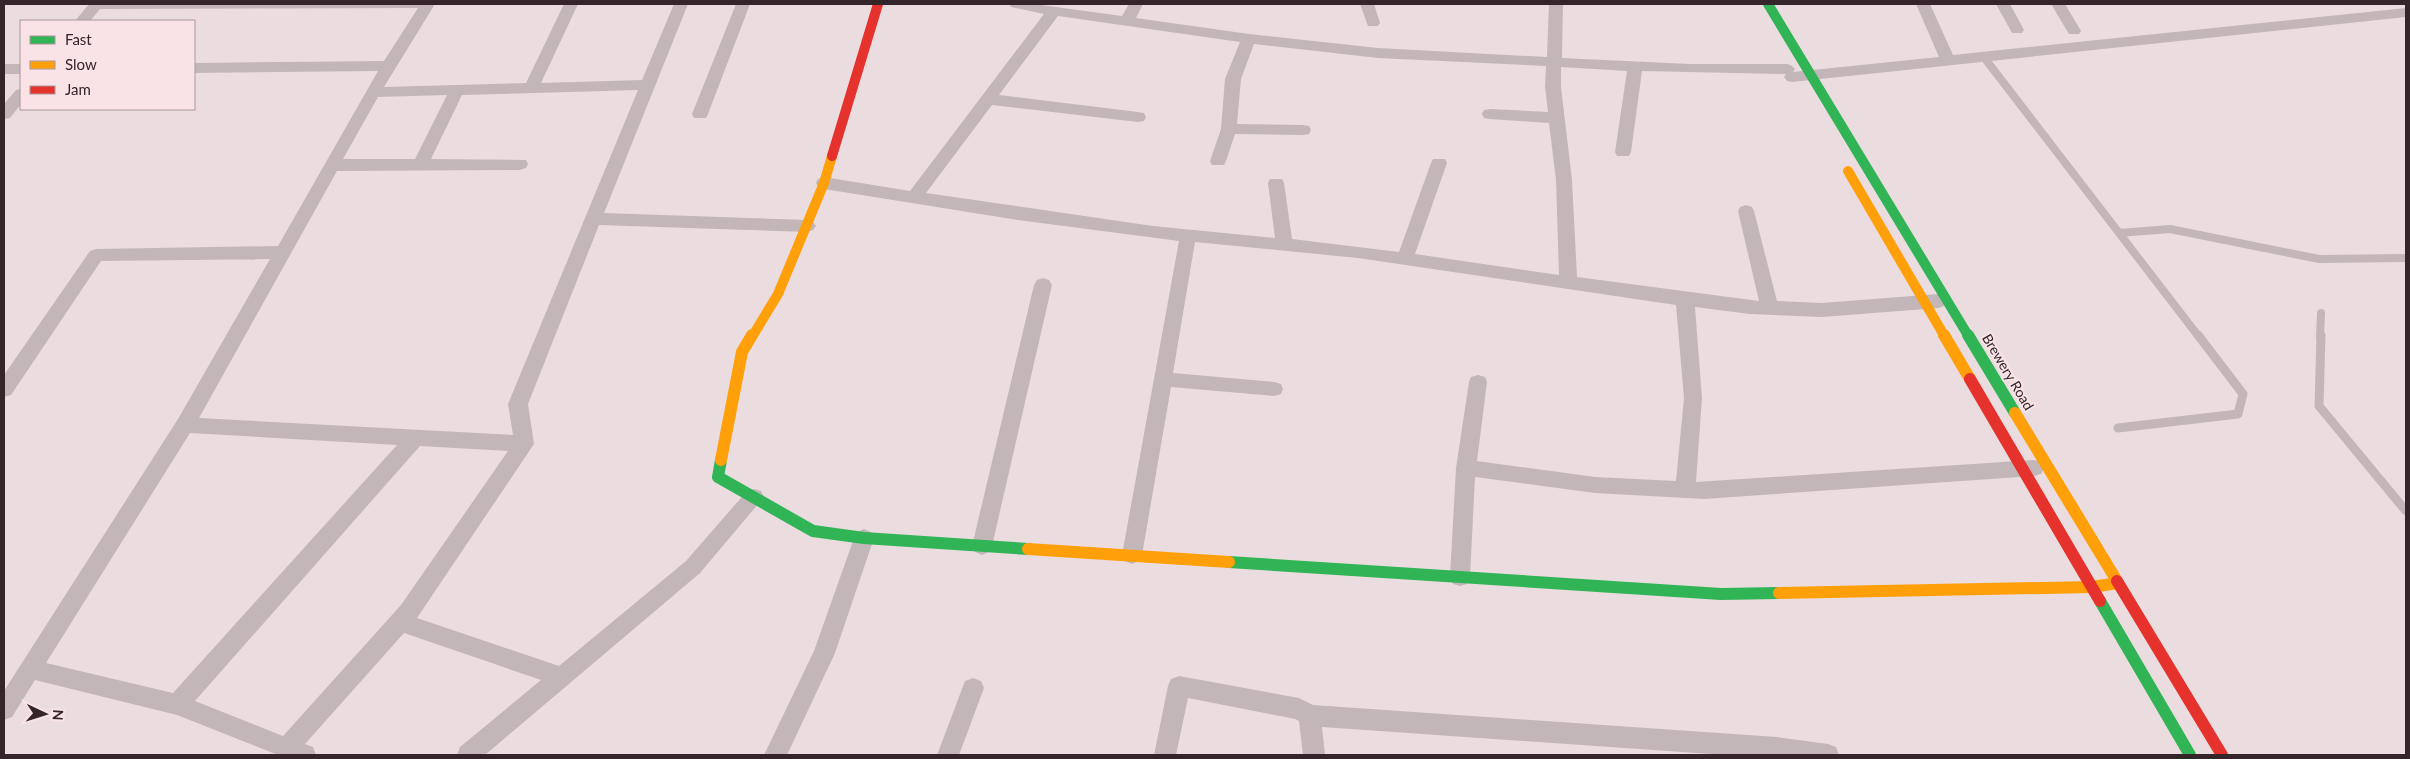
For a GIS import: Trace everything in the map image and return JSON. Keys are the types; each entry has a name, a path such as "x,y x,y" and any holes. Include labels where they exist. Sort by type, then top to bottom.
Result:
{"street":[{"path":"83,20 97,4 428,4"},
{"path":"4,710 186,425 388,66 428,4"},
{"path":"531,88 571,4"},
{"path":"30,669 177,705 296,752 400,622 449,555 524,444 518,404 649,85 680,4"},
{"path":"700,114 743,4"},
{"path":"878,4 824,183 778,294 742,352 718,477 813,531 864,538 1721,594 2092,587 2118,583"},
{"path":"1016,4 1249,39 1378,53 1635,67 1790,73 1812,76 1982,56 2406,13"},
{"path":"1127,22 1136,4"},
{"path":"1367,4 1374,23"},
{"path":"1556,4 1553,87 1564,180 1568,282"},
{"name":"Brewery Road","path":"1768,4 2222,755"},
{"path":"1923,4 1948,60"},
{"path":"2003,4 2016,30"},
{"path":"2058,4 2074,31"},
{"path":"914,198 986,99 1054,11"},
{"path":"1218,161 1229,130 1233,79 1249,39"},
{"path":"195,68 388,66"},
{"path":"1623,152 1635,67"},
{"path":"4,69 20,69"},
{"path":"374,92 649,85"},
{"path":"420,165 457,90"},
{"path":"4,114 20,95"},
{"path":"986,99 1138,117"},
{"path":"1490,114 1557,118"},
{"path":"1229,130 1303,130"},
{"path":"1405,259 1439,163"},
{"path":"1843,163 2190,755"},
{"path":"332,166 520,164"},
{"path":"824,183 1028,216 1188,236 1284,244 1405,259 1685,299 1770,308 1822,310 1927,304 1947,300"},
{"path":"1276,183 1284,244"},
{"path":"1746,211 1770,308"},
{"path":"594,219 807,226"},
{"path":"1132,555 1188,236"},
{"path":"4,390 96,255 284,252"},
{"path":"982,546 1044,285"},
{"path":"1685,299 1693,398 1686,490"},
{"path":"1163,379 1274,389"},
{"path":"1460,577 1466,468 1478,382"},
{"path":"186,425 524,444"},
{"path":"177,705 415,438"},
{"path":"1466,468 1595,485 1704,491 2024,470 2048,466"},
{"path":"468,755 693,567 754,497"},
{"path":"775,755 824,653 864,538"},
{"path":"400,622 562,677"},
{"path":"1165,755 1179,686 1299,709 1310,716 1777,748 1828,755"},
{"path":"948,755 973,688"},
{"path":"1310,716 1314,755"}],"lane":[{"path":"1982,56 2243,394 2238,414 2118,428"},
{"path":"2119,233 2170,229 2319,260 2406,258"},
{"path":"2321,313 2319,406 2406,511"}],"traffic: fast":[{"path":"1768,4 2015,413"},
{"path":"721,460 718,477 813,531 864,538 1028,549"},
{"path":"1229,562 1721,594 1779,593"},
{"path":"2100,601 2190,755"}],"traffic: slow":[{"path":"721,460 742,352 778,294 824,183 832,156"},
{"path":"1848,171 1970,379"},
{"path":"2015,413 2117,581"},
{"path":"1028,549 1229,562"},
{"path":"1779,593 2092,587 2118,583"}],"traffic: jam":[{"path":"832,156 878,4"},
{"path":"1970,379 2100,601"},
{"path":"2117,581 2222,755"}]}
